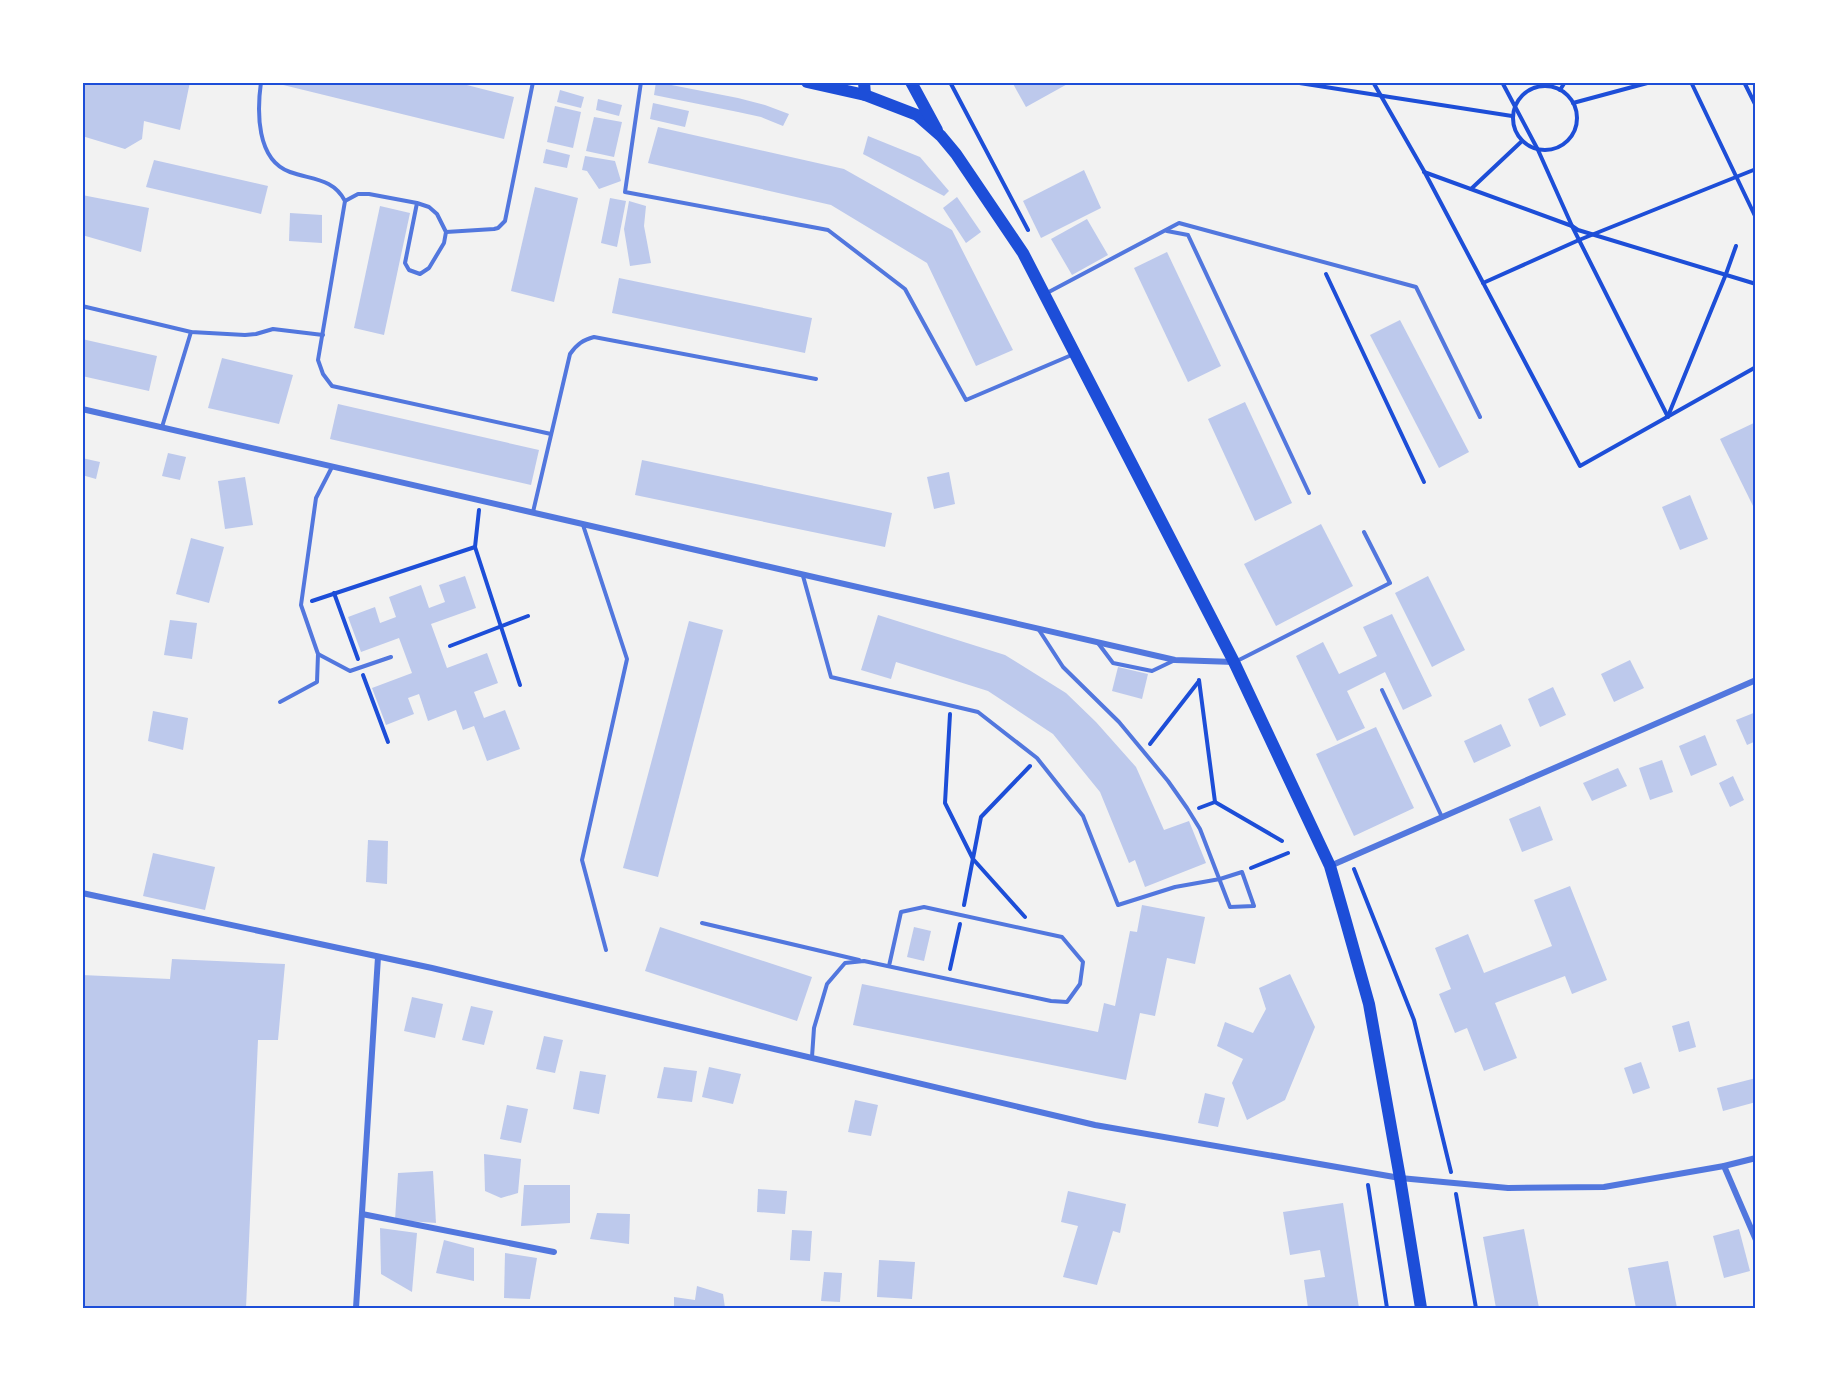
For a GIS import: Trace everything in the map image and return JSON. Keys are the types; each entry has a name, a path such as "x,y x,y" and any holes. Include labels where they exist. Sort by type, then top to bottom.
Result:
{"main road":[{"path":"807,82 865,89 916,115 941,136 956,154 1023,253 1234,662 1330,866 1369,1004 1421,1308"},
{"path":"911,82 941,136"}],"street":[{"path":"82,409 1175,660 1234,662"},
{"path":"1330,866 1755,680"},
{"path":"82,893 378,957 1095,1125 1400,1178 1508,1188 1604,1187 1724,1166 1755,1158"},
{"path":"357,1308 378,957"},
{"path":"1724,1166 1755,1240"},
{"path":"362,1214 554,1252"}],"lane":[{"path":"261,82 258,108 268,156 287,172 334,187 339,190 345,201 318,360 323,374 332,386 551,434"},
{"path":"446,231 494,229 505,221 533,82"},
{"path":"641,82 625,192 828,230 905,289 966,400 1075,354"},
{"path":"345,201 358,194 369,194 417,203 429,207 437,214 446,231 444,243 429,268 420,274 409,270 405,263 417,203"},
{"path":"1044,294 1179,224 1416,287 1480,417"},
{"path":"1166,231 1188,235 1309,493"},
{"path":"82,306 191,332 245,335 273,328 323,334"},
{"path":"162,427 191,332"},
{"path":"533,513 570,354 576,345 584,340 594,337 816,379"},
{"path":"280,702 317,682 318,654 301,604 316,498 332,466"},
{"path":"583,524 627,659 582,860 606,951"},
{"path":"1234,662 1390,583 1364,531"},
{"path":"803,575 831,677 978,712 1037,758 1083,816 1118,905 1175,888 1220,879 1242,872 1254,906 1230,907 1220,879 1200,829 1168,781 1119,722 1063,667 1039,629"},
{"path":"1097,642 1113,663 1152,671 1175,660"},
{"path":"318,654 350,671 391,657"},
{"path":"1382,690 1442,817"},
{"path":"702,924 864,961 1051,1001 1067,1002 1080,984 1083,962 1062,937 924,907 901,912 889,966"},
{"path":"812,1057 814,1028 827,984 845,963 864,961"}],"path":[{"path":"950,82 1029,232"},
{"path":"1293,82 1512,116"},
{"path":"1373,82 1424,171 1580,466 1755,368"},
{"path":"1502,82 1538,150 1579,240 1668,417"},
{"path":"1560,90 1565,82"},
{"path":"1573,103 1651,82"},
{"path":"1690,82 1755,218"},
{"path":"1744,82 1755,106"},
{"path":"1542,86 1560,90 1573,103 1577,121 1570,138 1564,144 1556,149 1538,150 1522,141 1513,125 1512,116 1515,107 1519,99 1533,88 1542,86"},
{"path":"1472,189 1522,141"},
{"path":"1484,283 1592,234 1755,169"},
{"path":"1424,171 1572,225 1578,230 1755,284"},
{"path":"1668,417 1736,246"},
{"path":"1319,261 1424,482"},
{"path":"480,501 475,547 520,685"},
{"path":"309,602 475,547"},
{"path":"450,646 528,616"},
{"path":"1144,752 1199,680 1215,802"},
{"path":"950,705 945,803 973,859 1037,932"},
{"path":"948,979 963,915 981,817 1037,758"},
{"path":"1189,812 1215,802"},
{"path":"1215,802 1282,840"},
{"path":"1242,872 1288,853"},
{"path":"1349,858 1414,1020 1454,1183 1476,1308"},
{"path":"1366,1172 1387,1308"}],"building":[{"path":"82,82 190,82 180,130 144,121 142,139 125,149 82,136"},
{"path":"271,82 455,82 514,97 504,139"},
{"path":"656,82 738,98 789,114 783,126 761,117 654,95"},
{"path":"1012,82 1071,82 1026,107"},
{"path":"560,90 584,97 581,108 557,102"},
{"path":"598,99 622,105 619,116 596,110"},
{"path":"653,103 689,111 685,127 650,119"},
{"path":"555,106 581,112 573,148 547,142"},
{"path":"594,117 622,122 614,157 586,151"},
{"path":"658,127 844,169 952,230 1013,350 976,366 927,263 831,205 648,163"},
{"path":"868,136 920,157 949,191 944,196 863,154"},
{"path":"546,149 570,155 567,168 543,163"},
{"path":"585,156 615,161 621,181 599,189 587,171 582,170"},
{"path":"154,160 268,186 261,214 146,187"},
{"path":"1084,170 1101,208 1041,238 1023,201"},
{"path":"535,187 578,198 554,302 511,291"},
{"path":"82,195 149,208 141,252 82,235"},
{"path":"957,197 981,232 966,243 943,208"},
{"path":"610,198 626,201 617,247 601,243"},
{"path":"629,201 646,206 644,226 651,263 630,266 624,229"},
{"path":"380,206 410,213 384,335 354,328"},
{"path":"290,213 322,215 322,243 289,241"},
{"path":"1087,219 1108,255 1072,275 1051,239"},
{"path":"1167,252 1221,366 1188,382 1134,268"},
{"path":"619,278 812,318 805,353 612,313"},
{"path":"1400,320 1469,452 1439,468 1370,335"},
{"path":"82,339 157,356 149,391 82,376"},
{"path":"222,358 293,375 279,424 208,408"},
{"path":"1245,402 1292,503 1255,521 1208,419"},
{"path":"338,404 539,450 531,485 330,439"},
{"path":"1756,422 1756,512 1720,439"},
{"path":"168,453 186,457 180,480 162,476"},
{"path":"82,458 100,462 96,479 82,475"},
{"path":"642,460 892,513 885,547 635,495"},
{"path":"949,472 955,504 934,509 927,477"},
{"path":"245,477 253,525 225,529 218,481"},
{"path":"1690,495 1708,539 1680,550 1662,507"},
{"path":"1321,524 1353,586 1276,626 1244,564"},
{"path":"191,538 224,547 209,603 176,594"},
{"path":"465,576 476,608 431,624 447,668 487,653 498,683 474,692 484,718 505,710 520,749 487,761 474,726 463,730 456,710 428,721 419,694 408,698 414,714 386,725 372,688 412,673 399,638 361,652 348,617 375,607 380,623 396,617 389,597 421,585 429,608 445,602 439,585"},
{"path":"1428,576 1465,650 1432,667 1395,593"},
{"path":"1392,614 1432,696 1403,710 1385,672 1347,691 1365,728 1337,741 1296,656 1323,642 1339,674 1377,656 1363,627"},
{"path":"878,615 1005,655 1066,693 1096,722 1136,767 1164,830 1189,821 1206,863 1145,887 1135,860 1129,863 1100,792 1053,734 988,691 896,662 891,679 861,670"},
{"path":"170,620 197,623 192,659 164,655"},
{"path":"689,621 723,630 658,877 623,868"},
{"path":"1630,660 1644,688 1614,702 1601,674"},
{"path":"1118,667 1148,674 1142,699 1112,691"},
{"path":"1553,687 1566,715 1540,727 1528,699"},
{"path":"153,711 188,718 183,750 148,741"},
{"path":"1756,712 1756,741 1747,745 1736,720"},
{"path":"1501,724 1511,746 1474,763 1464,741"},
{"path":"1376,727 1414,808 1354,836 1316,754"},
{"path":"1705,735 1717,765 1691,776 1679,746"},
{"path":"1662,760 1673,792 1650,800 1639,768"},
{"path":"1618,768 1627,786 1592,801 1583,783"},
{"path":"1733,776 1744,800 1730,807 1719,783"},
{"path":"1540,806 1553,840 1522,852 1509,819"},
{"path":"368,840 388,841 387,884 366,882"},
{"path":"153,853 215,867 205,910 143,896"},
{"path":"1570,886 1607,980 1572,994 1565,976 1495,1003 1517,1058 1484,1071 1467,1028 1455,1033 1439,994 1451,989 1435,948 1468,934 1484,973 1552,946 1534,900"},
{"path":"1142,905 1205,917 1195,964 1167,958 1155,1016 1140,1013 1126,1080 853,1025 862,984 1098,1032 1104,1003 1115,1006 1130,931 1137,932"},
{"path":"660,927 812,977 797,1021 645,971"},
{"path":"914,927 931,931 924,961 907,957"},
{"path":"172,959 285,964 278,1040 258,1040 246,1308 82,1308 82,975 170,979"},
{"path":"1290,974 1315,1027 1285,1100 1247,1120 1232,1083 1243,1059 1217,1046 1225,1022 1253,1033 1266,1009 1259,988"},
{"path":"412,997 443,1004 435,1038 404,1031"},
{"path":"471,1006 493,1011 484,1045 462,1040"},
{"path":"1689,1021 1696,1047 1679,1052 1672,1026"},
{"path":"544,1036 563,1040 555,1073 536,1069"},
{"path":"1641,1062 1650,1088 1633,1094 1624,1068"},
{"path":"664,1067 697,1071 692,1102 657,1098"},
{"path":"709,1067 741,1074 733,1104 702,1097"},
{"path":"580,1071 606,1075 599,1114 573,1109"},
{"path":"1756,1078 1756,1102 1723,1111 1717,1088"},
{"path":"1205,1093 1225,1098 1218,1127 1198,1123"},
{"path":"855,1100 878,1105 871,1136 848,1132"},
{"path":"507,1105 528,1109 521,1143 500,1139"},
{"path":"484,1154 521,1159 518,1193 501,1198 485,1191"},
{"path":"433,1171 436,1223 395,1220 398,1173"},
{"path":"524,1185 570,1185 570,1223 521,1226"},
{"path":"758,1189 787,1191 785,1214 757,1212"},
{"path":"1068,1191 1126,1204 1120,1233 1113,1231 1097,1285 1063,1277 1078,1226 1061,1222"},
{"path":"1343,1203 1359,1308 1308,1308 1304,1280 1325,1277 1320,1250 1290,1255 1283,1212"},
{"path":"597,1213 630,1214 629,1244 590,1239"},
{"path":"380,1228 417,1233 412,1292 381,1274"},
{"path":"1524,1229 1539,1308 1496,1308 1483,1237"},
{"path":"1739,1229 1750,1271 1724,1278 1713,1236"},
{"path":"792,1230 812,1231 810,1261 790,1260"},
{"path":"444,1240 474,1248 474,1281 436,1273"},
{"path":"505,1253 537,1258 530,1299 504,1298"},
{"path":"879,1260 915,1262 912,1299 877,1297"},
{"path":"1668,1261 1677,1308 1636,1308 1628,1268"},
{"path":"824,1272 842,1273 840,1302 821,1301"},
{"path":"697,1286 723,1294 725,1308 674,1308 674,1297 695,1300"}]}
